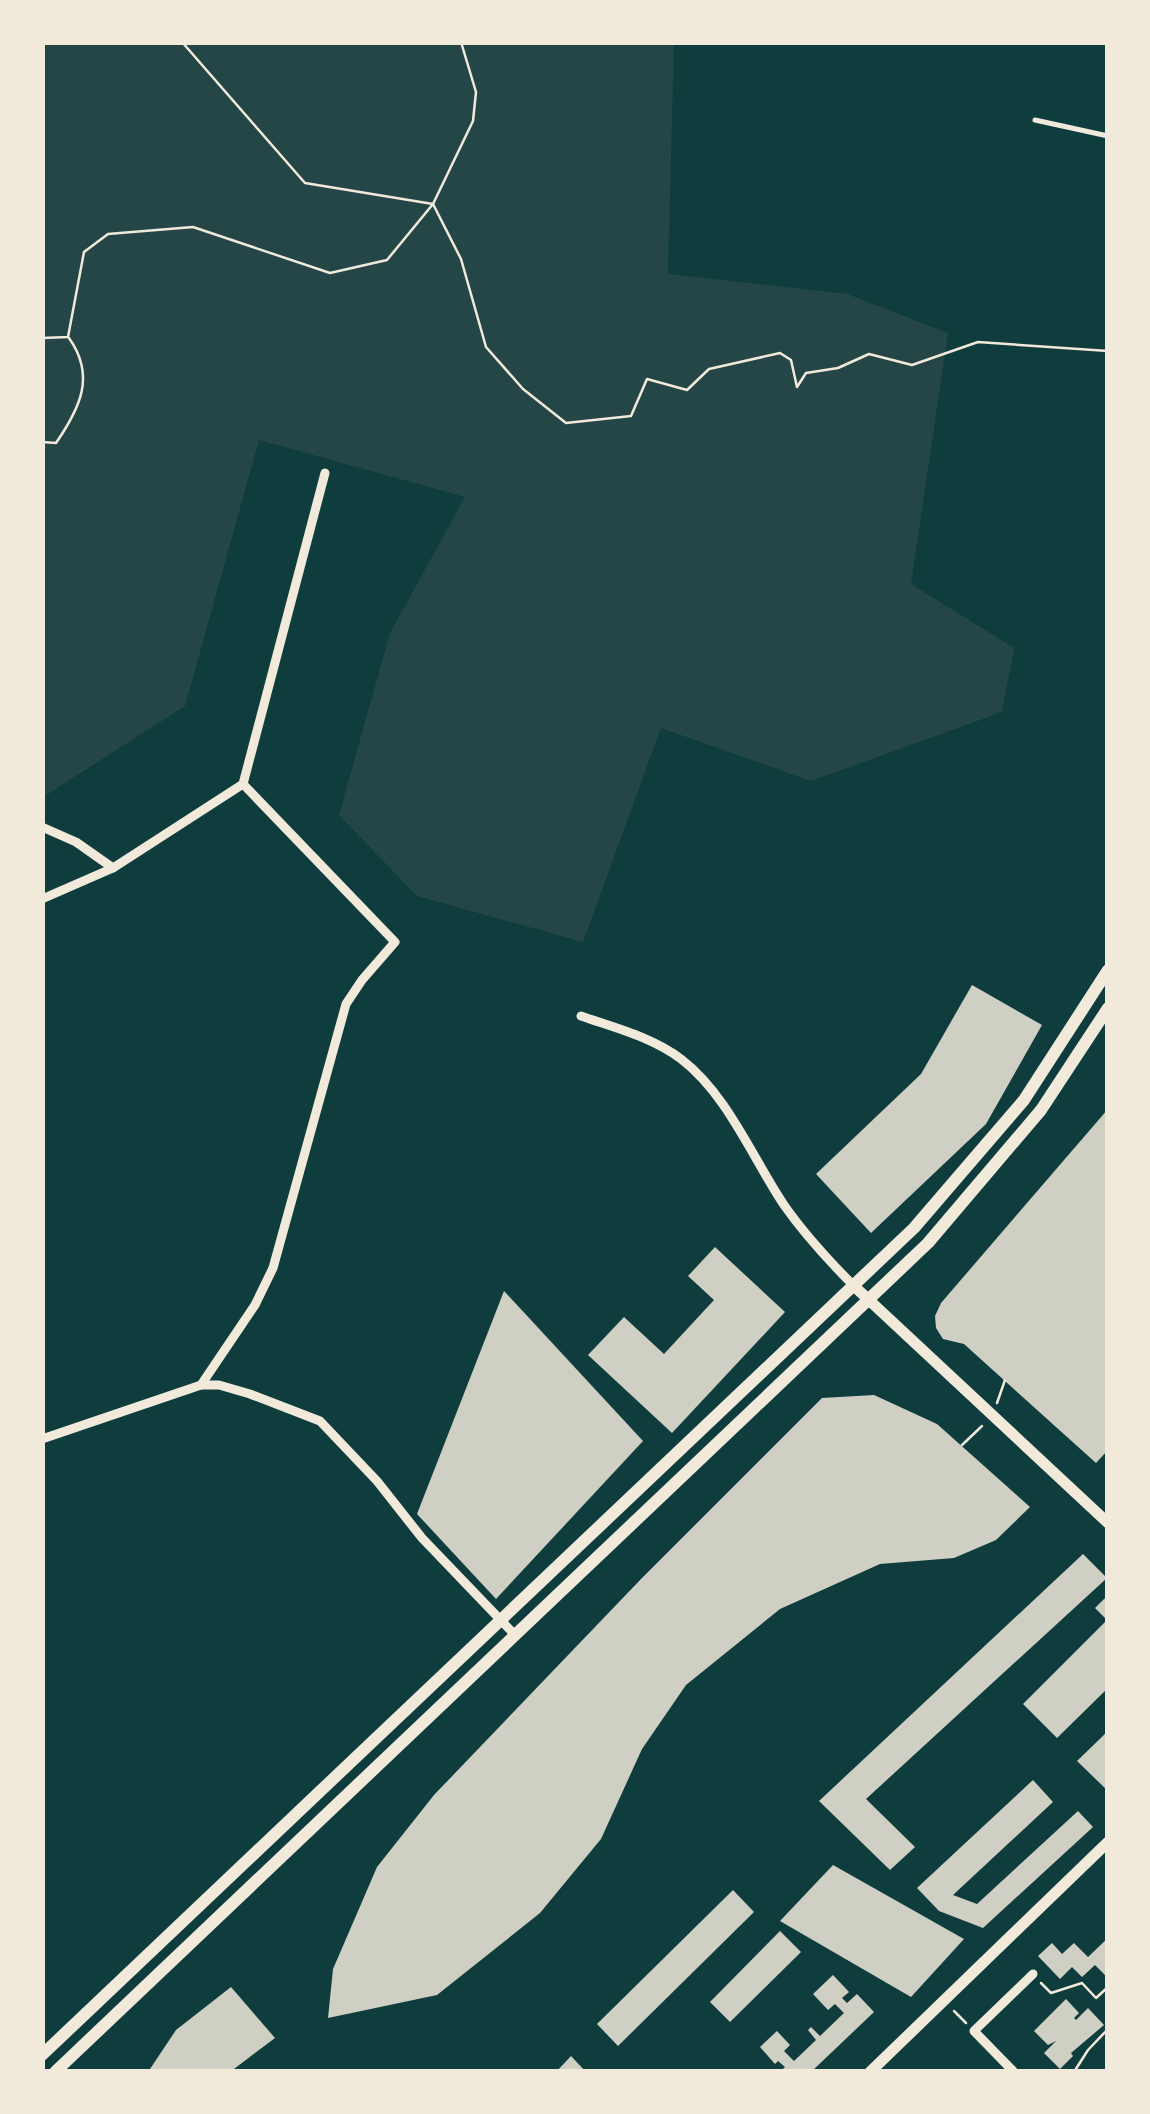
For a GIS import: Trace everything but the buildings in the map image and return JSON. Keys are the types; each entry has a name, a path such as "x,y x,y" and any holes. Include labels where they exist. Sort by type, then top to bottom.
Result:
{"main road":[{"path":"42,2056 499,1618 855,1287 960,1178 1024,1100 1108,970"},
{"path":"56,2072 928,1243 1041,1110 1108,1008"}],"street":[{"path":"42,898 113,868 243,784 325,473"},
{"path":"201,1385 254,1305 273,1268 346,1004 395,942 243,784"},
{"path":"42,827 76,842 113,868"},
{"path":"582,1016 637,1035 686,1062 718,1100 815,1248 1108,1522"},
{"path":"42,1428 46,1438 201,1385 219,1385 250,1394 320,1421 377,1481 422,1538 514,1634"},
{"path":"870,2072 1108,1842"},
{"path":"1014,2072 974,2031 1033,1974"}],"lane":[{"path":"1036,120 1108,136"}],"path":[{"path":"182,42 305,183 432,204"},
{"path":"42,442 56,443 77,412 82,357 68,337 84,252 108,234 193,228 330,274 387,260 432,204 473,121 476,92 462,42"},
{"path":"432,204 462,258 486,347 524,390 566,422 631,416 647,379 688,390 710,369 780,353 791,360 797,387 806,372 838,368 869,354 912,365 978,342 1108,351"},
{"path":"42,338 68,337"},
{"path":"1033,1974 1051,1994 1082,1983 1096,1998 1108,1987"},
{"path":"942,2000 974,2031"},
{"path":"1074,2072 1108,2029"}],"shaded area":[{"path":"43,43 674,43 668,274 847,294 948,333 911,584 1014,648 1002,712 811,781 661,728 583,942 417,896 339,815 390,633 465,497 259,440 185,706 43,797"}]}
